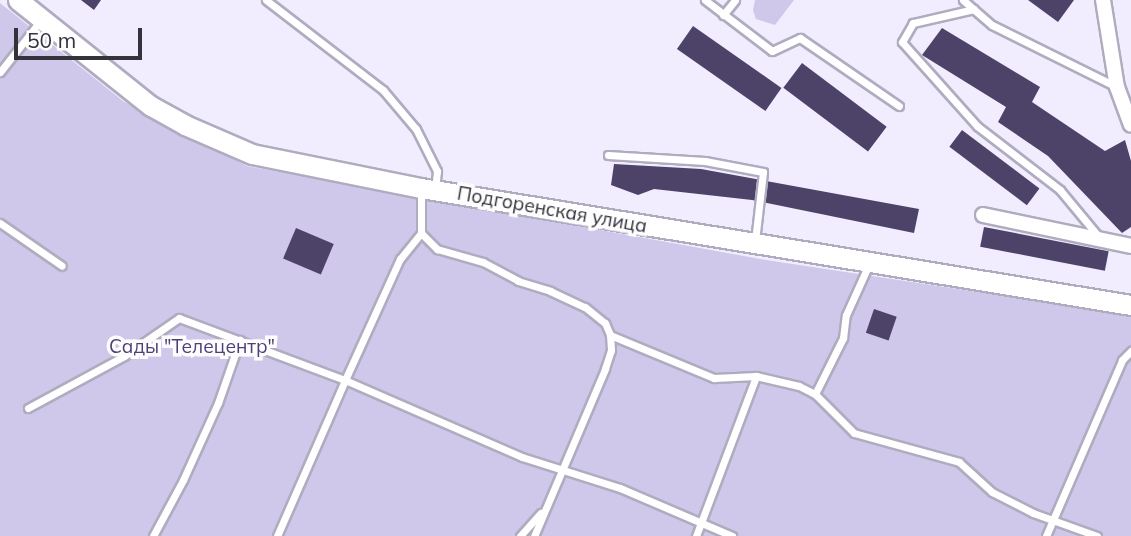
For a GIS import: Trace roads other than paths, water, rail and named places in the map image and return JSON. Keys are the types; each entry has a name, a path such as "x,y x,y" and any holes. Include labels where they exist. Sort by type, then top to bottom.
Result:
{"street":[{"name":"Подгоренская улица","path":"18,0 152,106 217,140 288,164 870,264 1131,305"},
{"path":"1103,0 1117,87 1131,125"},
{"path":"983,215 1131,246"}],"lane":[{"path":"266,0 383,90 416,129 438,171 428,189 421,233 400,259 277,536"},
{"path":"705,0 772,51 800,38 899,106"},
{"path":"723,15 734,0"},
{"path":"963,0 992,24 1117,87"},
{"path":"974,9 913,23 902,42 977,126 1060,190 1101,240"},
{"path":"0,72 42,19"},
{"path":"608,155 705,161 763,172 755,244"},
{"path":"0,223 62,266"},
{"path":"421,233 437,249 483,262 518,281 550,291 585,307 605,323 610,335 611,350 605,369 534,536"},
{"path":"815,394 843,338 846,315 870,264"},
{"path":"28,408 124,356 178,318 345,380 522,457 620,488 732,536"},
{"path":"610,335 714,378 756,376 815,394 854,433 960,462 992,492 1053,520 1097,536"},
{"path":"153,536 183,480 218,403 240,340"},
{"path":"1046,536 1122,360 1131,351"},
{"path":"696,536 756,376"},
{"path":"520,536 544,509"}],"park label":[{"name":"Сады \"Телецентр\"","path":"192,347"}]}
